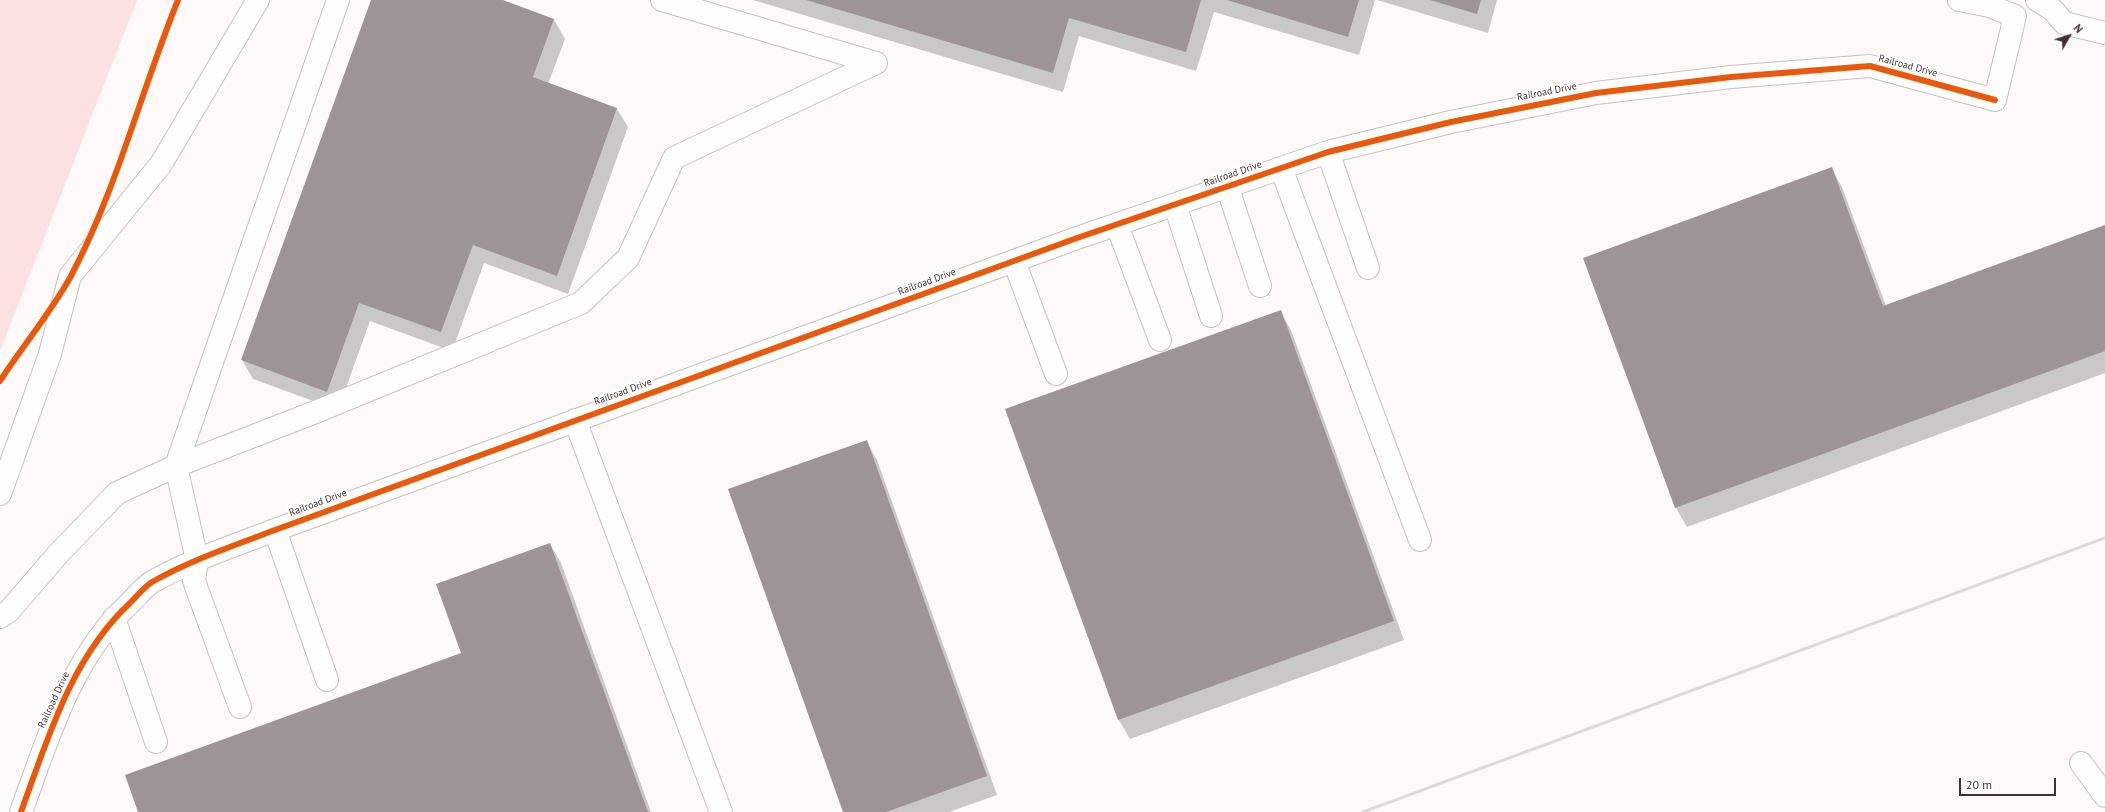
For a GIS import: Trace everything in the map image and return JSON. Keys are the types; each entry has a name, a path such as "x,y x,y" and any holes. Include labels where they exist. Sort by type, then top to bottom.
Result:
{"street":[{"path":"0,494 50,354 70,276 161,164 258,0"},
{"path":"240,707 194,581 197,560 176,466 338,0"},
{"path":"0,617 10,611 59,553 117,493 176,466 313,413 581,303 628,258 674,158 876,63 662,0"},
{"name":"Railroad Drive","path":"21,812 58,710 84,661 114,618 151,583 197,560 274,530 1014,261 1328,152 1451,122 1596,93 1731,77 1870,66 1995,100 2015,16 1990,6 1959,0"},
{"path":"2037,0 2053,10 2064,23 2105,33"},
{"path":"1328,152 1368,268"},
{"path":"1281,168 1420,540"},
{"path":"1227,186 1260,286"},
{"path":"1175,205 1211,316"},
{"path":"1117,225 1160,340"},
{"path":"1014,261 1056,374"},
{"path":"575,420 721,812"},
{"path":"274,530 328,680"},
{"path":"114,618 156,742"},
{"path":"2081,763 2105,796"}],"shaded area":[{"path":"0,0 137,0 0,351"}],"building":[{"path":"371,0 503,0 554,19 533,77 617,108 557,276 473,245 441,332 359,303 327,392 241,360"},
{"path":"806,0 1201,0 1186,52 1069,18 1053,73"},
{"path":"1227,0 1359,0 1348,37"},
{"path":"1430,0 1481,0 1477,14"},
{"path":"1832,167 1883,306 2105,225 2105,351 1675,508 1583,258"},
{"path":"1281,310 1394,621 1118,720 1005,409"},
{"path":"867,440 987,776 886,812 843,812 728,489"},
{"path":"550,543 648,812 138,812 125,775 461,653 436,584"}],"railway":[{"path":"1363,812 2105,538"}],"cycle path":[{"path":"0,381 63,290 87,243 102,209 178,0"},
{"path":"21,812 52,728 77,674 92,648 109,625 146,586 152,582 197,560 275,530 1077,238 1328,152 1451,122 1596,93 1731,77 1870,66 1995,100"}]}
